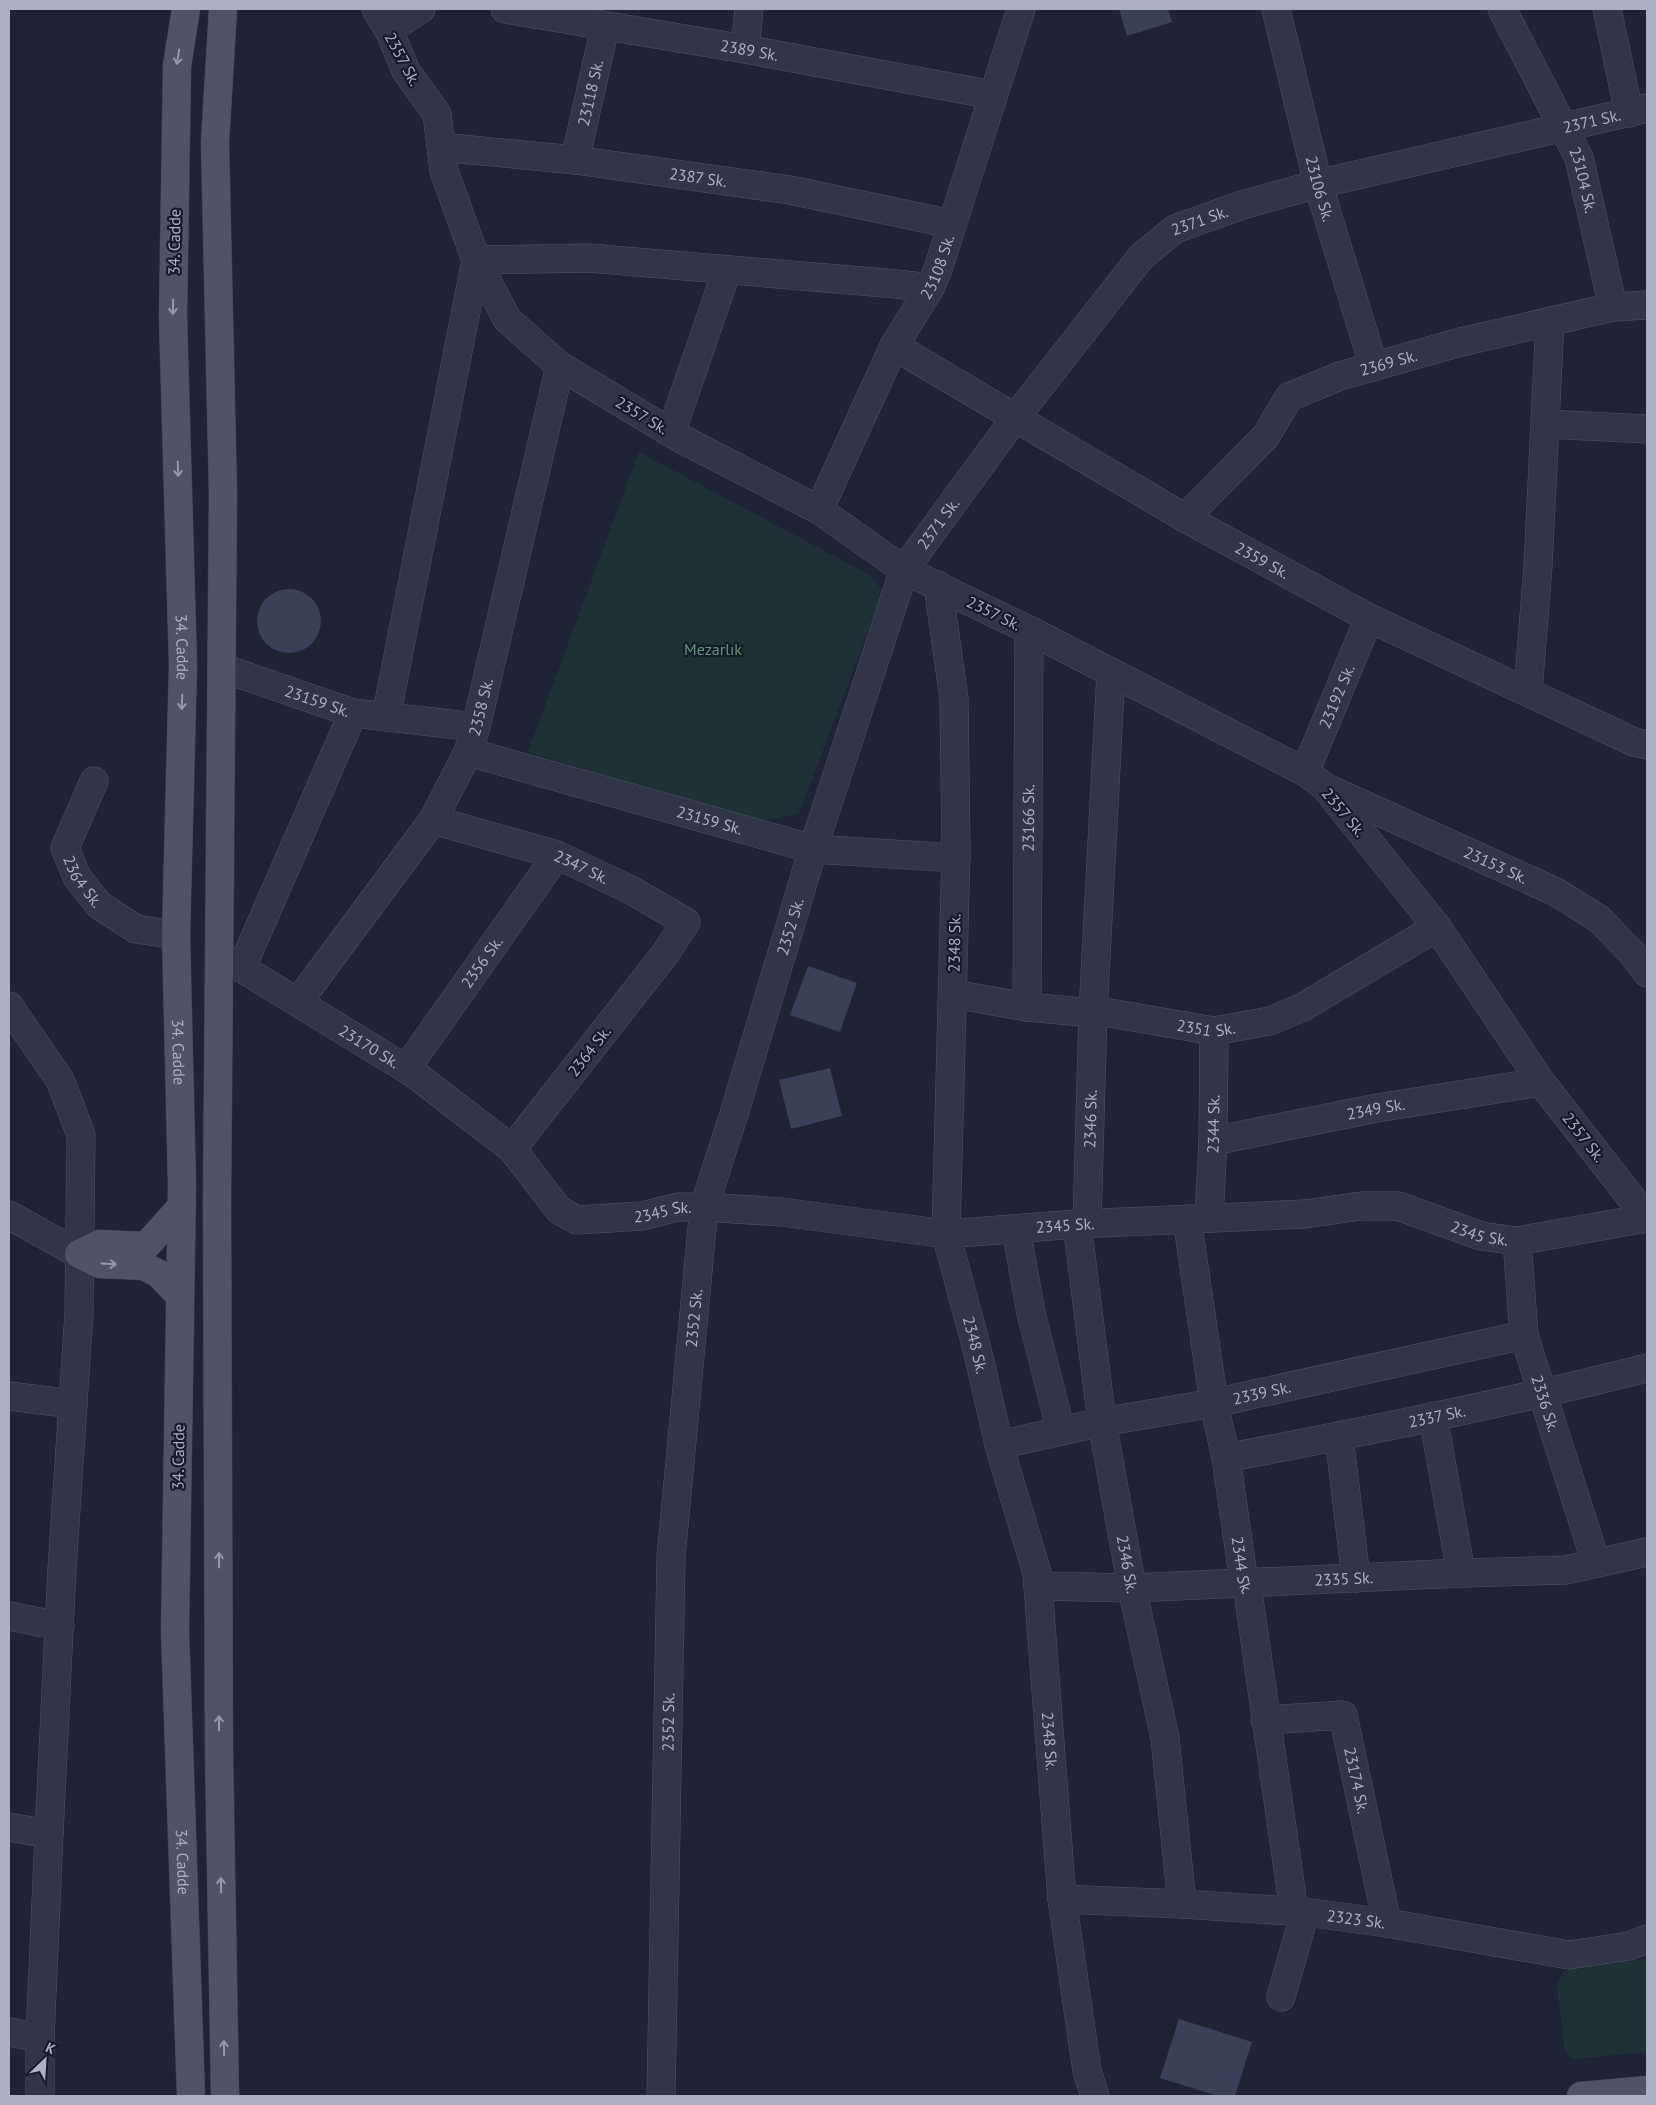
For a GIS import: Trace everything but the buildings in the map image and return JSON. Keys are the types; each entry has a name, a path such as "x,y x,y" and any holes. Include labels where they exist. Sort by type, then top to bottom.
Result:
{"main road":[{"name":"34. Cadde","path":"186,9 177,66 173,318 184,665 176,935 182,1206 175,1631 191,2096"},
{"path":"223,9 215,142 223,493 222,668 231,961 218,1202 219,1704 225,2096"},
{"path":"145,1256 182,1206"},
{"path":"79,1254 100,1244 145,1256 180,1296"},
{"path":"1581,2096 1647,2090"}],"street":[{"path":"382,20 421,9"},
{"name":"2389 Sk.","path":"505,9 745,49 993,95"},
{"path":"745,49 749,9"},
{"name":"23108 Sk.","path":"819,510 894,346 930,288 938,269 1021,9"},
{"name":"23106 Sk.","path":"1276,9 1318,184 1374,367"},
{"name":"23104 Sk.","path":"1502,9 1579,158 1614,306"},
{"path":"1607,9 1638,111"},
{"name":"2357 Sk.","path":"382,20 406,71 437,114 444,171 476,260 507,319 560,366 671,433 819,510 904,570 1029,630 1315,780 1437,927 1541,1082 1647,1218"},
{"name":"23118 Sk.","path":"575,160 605,27"},
{"name":"2371 Sk.","path":"904,570 1015,418 1141,257 1175,229 1242,205 1318,184 1638,111"},
{"name":"2387 Sk.","path":"441,148 575,160 790,190 952,224"},
{"path":"386,717 476,260 589,258 930,288"},
{"path":"671,433 727,270"},
{"name":"2369 Sk.","path":"1185,518 1266,436 1289,397 1340,376 1461,342 1614,306 1647,306"},
{"path":"1528,691 1538,566 1550,321"},
{"name":"2359 Sk.","path":"894,346 1185,518 1369,618 1634,742 1647,744"},
{"name":"2358 Sk.","path":"298,1002 433,820 472,740 560,366"},
{"path":"1546,424 1647,429"},
{"name":"2352 Sk.","path":"661,2096 671,1557 704,1207 734,1114 813,849 904,570"},
{"name":"2348 Sk.","path":"938,585 954,699 956,858 946,1234 977,1350 999,1445 1037,1573 1062,1899 1087,2071 1095,2096"},
{"name":"23192 Sk.","path":"1315,780 1369,618"},
{"name":"23166 Sk.","path":"1027,1007 1029,630"},
{"name":"23159 Sk.","path":"222,668 354,713 386,717 472,740 813,849 956,858"},
{"name":"2346 Sk.","path":"1111,672 1082,1224 1102,1422 1132,1588 1165,1738 1182,1904"},
{"path":"231,961 354,713"},
{"name":"2364 Sk.","path":"94,780 64,848 77,877 99,905 136,929 176,935"},
{"name":"23153 Sk.","path":"1315,780 1556,892 1599,919 1643,958"},
{"name":"2347 Sk.","path":"433,820 557,855 631,890 686,922 665,954"},
{"name":"2356 Sk.","path":"406,1068 557,855"},
{"name":"2351 Sk.","path":"953,994 1027,1007 1093,1013 1104,1012 1214,1031 1270,1021 1303,1008 1437,927"},
{"name":"2364 Sk.","path":"512,1148 665,954"},
{"name":"23170 Sk.","path":"231,961 406,1068 512,1148"},
{"path":"9,1006 60,1080 81,1135 79,1313 48,1834 40,2038 40,2096"},
{"name":"2344 Sk.","path":"1214,1031 1213,1141 1198,1219 1214,1403 1226,1458 1244,1582 1248,1592 1265,1720 1300,1912 1281,1997"},
{"name":"2349 Sk.","path":"1213,1141 1377,1108 1541,1082"},
{"name":"2345 Sk.","path":"512,1148 559,1210 577,1220 642,1216 678,1207 704,1207 782,1212 946,1234 1082,1224 1304,1214 1361,1206 1398,1206 1481,1236 1517,1240 1647,1218"},
{"path":"9,1215 79,1254"},
{"path":"1016,1228 1031,1313 1061,1431"},
{"name":"2336 Sk.","path":"1517,1240 1524,1335 1596,1563"},
{"name":"2339 Sk.","path":"999,1445 1102,1422 1214,1403 1524,1335"},
{"name":"2337 Sk.","path":"1226,1458 1542,1394 1647,1368"},
{"path":"9,1396 73,1404"},
{"path":"1434,1416 1461,1573"},
{"path":"1339,1436 1356,1578"},
{"name":"2335 Sk.","path":"1038,1586 1132,1588 1566,1570 1647,1552"},
{"path":"9,1616 60,1626"},
{"name":"23174 Sk.","path":"1265,1720 1343,1715 1387,1923"},
{"path":"9,1827 48,1834"},
{"name":"2323 Sk.","path":"1062,1899 1182,1904 1300,1912 1387,1923 1569,1955 1629,1946 1647,1939"},
{"path":"9,2032 40,2038"}],"green space":[{"name":"Mezarlık","path":"639,452 870,575 883,591 799,814 756,822 528,752"},
{"path":"1647,1959 1647,2052 1574,2059 1565,2051 1557,1985 1564,1971 1573,1968"}]}
